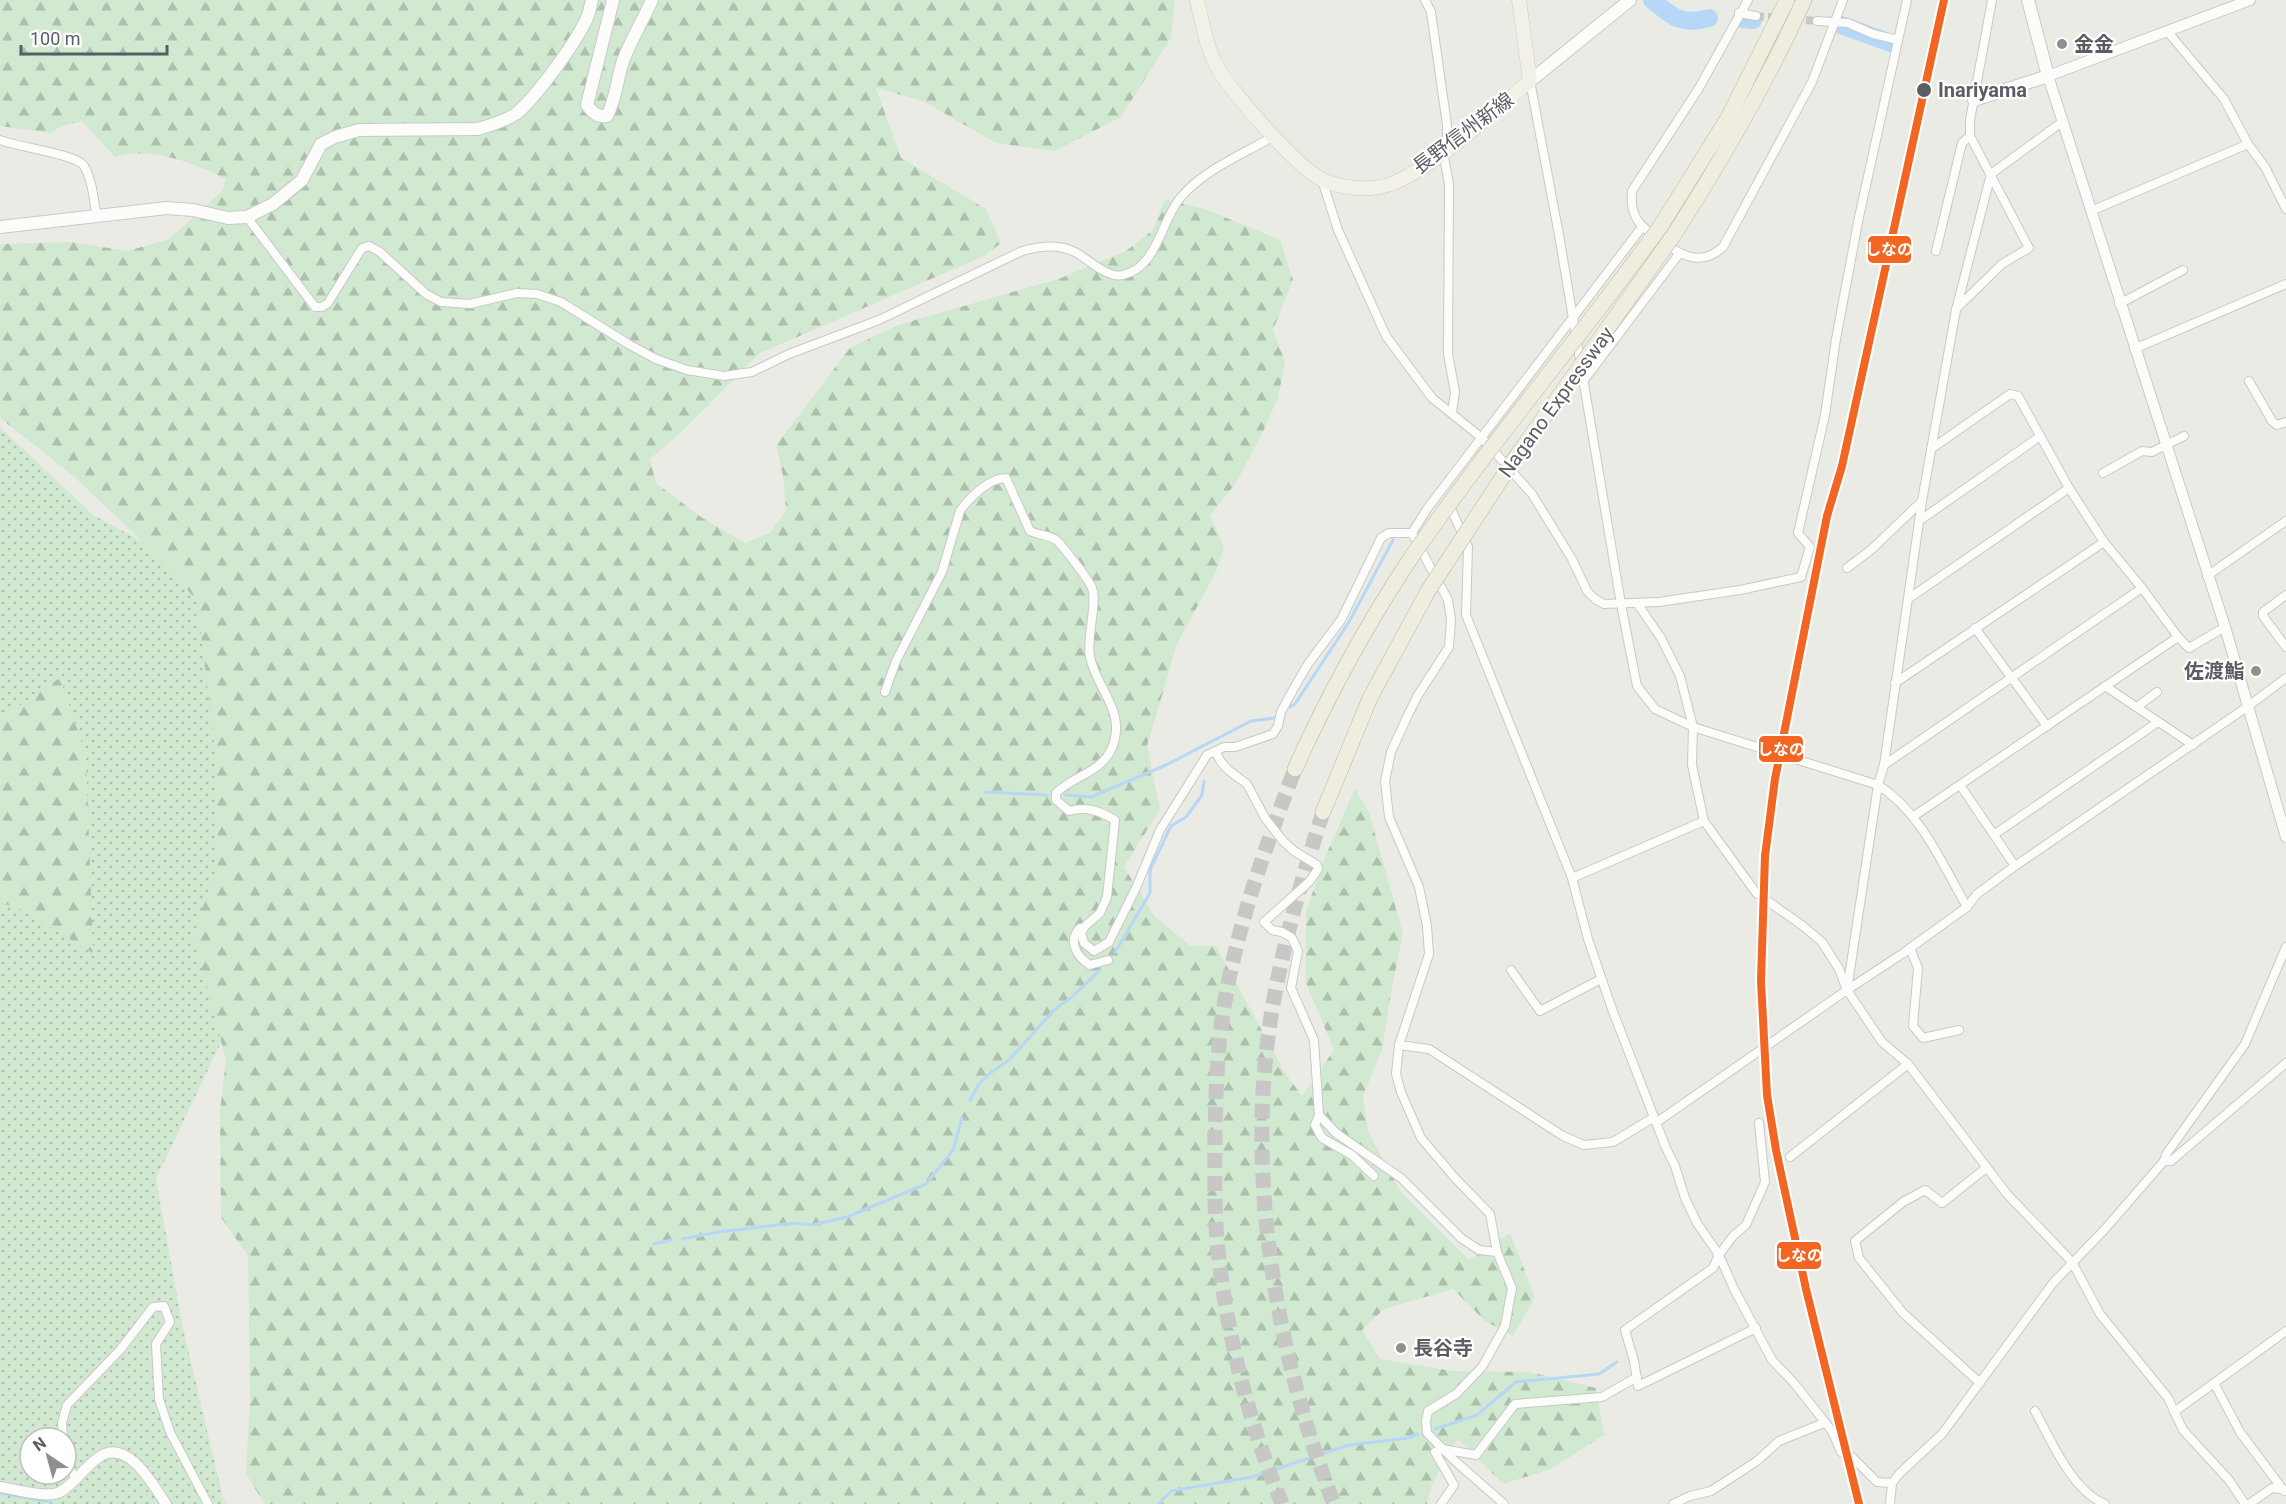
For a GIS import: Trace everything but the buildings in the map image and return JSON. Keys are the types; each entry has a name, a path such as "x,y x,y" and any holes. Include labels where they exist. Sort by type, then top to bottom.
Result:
{"highway":[{"name":"Nagano Expressway","path":"1295,769 1320,712 1347,661 1410,559 1470,476 1602,307 1666,232 1728,118 1787,0"},
{"name":"Nagano Expressway","path":"1323,812 1370,698 1428,591 1666,232 1739,128 1804,0"}],"main road":[{"path":"0,227 167,208 193,210 228,218 247,217 273,204 302,180 321,144 335,136 359,130 477,129 492,125 515,114 530,100 576,39 586,20 592,0"},
{"path":"613,0 586,105 600,117 607,116 613,105 615,86 624,60 652,0"},
{"name":"長野信州新線","path":"1197,0 1207,41 1217,66 1272,137 1323,180 1365,189 1395,183 1443,152 1530,81 1519,0"},
{"path":"1530,81 1630,0"},
{"path":"1974,100 2048,76 2028,0"}],"street":[{"path":"1425,0 1431,12 1444,97 1447,140 1443,152 1449,184 1448,354 1455,392 1452,413"},
{"path":"1748,0 1699,88 1632,191 1631,202 1635,216 1642,227 1679,254 1702,258 1710,256 1723,247 1812,82 1843,0"},
{"path":"1323,180 1338,230 1386,336 1432,398 1482,438 1532,494 1572,559 1587,591 1594,599 1604,604 1637,603 1740,590 1801,577 1810,547 1798,533 1825,415 1836,339 1859,217 1907,0"},
{"path":"1956,309 2002,264 2028,248 1970,136 1970,120 1992,0"},
{"path":"2250,0 2048,76 2119,303 2225,627 2286,837"},
{"path":"1739,13 1756,16"},
{"path":"1817,21 1848,23 1873,34 1898,40"},
{"path":"2167,31 2224,99 2285,205"},
{"path":"1530,81 1574,319 1621,604 1637,686 1656,710 1693,727 1878,785 1896,796 1914,816 1967,907"},
{"path":"1847,990 1878,785 1884,765 1922,501 1956,309 1991,174 2062,122"},
{"path":"1936,251 1962,143 1970,136"},
{"path":"247,217 315,307 322,307 328,303 362,248 369,246 380,252 426,294 441,302 470,304 517,292 537,294 561,302 656,359 687,370 733,375 752,372 789,354 879,320 1022,250 1038,246 1055,247 1074,252 1112,276 1128,274 1139,267 1149,256 1165,229 1174,206 1183,195 1217,167 1272,137"},
{"path":"0,140 74,158 83,164 92,185 97,216"},
{"path":"2091,211 2248,144"},
{"path":"1412,533 1442,490 1642,227"},
{"path":"1584,380 1679,254"},
{"path":"2119,303 2183,270"},
{"path":"2134,349 2286,284"},
{"path":"2249,381 2272,421 2277,425 2286,422"},
{"path":"1931,449 2010,394 2018,396 2069,488 2104,542 2178,637 2190,648 2225,627"},
{"path":"2103,473 2142,451 2152,452 2166,447 2184,436"},
{"path":"1919,521 2039,437"},
{"path":"885,693 896,661 942,572 960,511 965,503 997,479 1006,478 1030,531 1055,540 1092,588 1090,656 1096,677 1115,711 1112,748 1100,765 1064,784 1056,793 1056,800 1069,811 1082,808 1098,811 1115,820 1107,897 1100,913 1080,928 1073,940 1076,951 1090,965 1108,960"},
{"path":"1908,599 2069,488"},
{"path":"1442,490 1468,547 1466,615 1572,878 1601,979 1658,1122 1666,1148 1676,1166 1685,1198 1719,1255 1734,1289 1772,1360 1794,1383 1832,1431 1841,1452 1851,1457 1877,1482 1892,1483"},
{"path":"1846,568 1872,549 1922,501"},
{"path":"2207,576 2286,521"},
{"path":"1083,928 1081,933 1088,948 1094,951 1109,942 1136,888 1160,830 1207,755 1224,747 1235,747 1274,734 1281,712 1294,688 1308,664 1341,620 1381,538 1389,533 1412,533"},
{"path":"1412,533 1448,600 1451,620 1449,647 1418,694 1391,752 1385,781 1389,817 1419,887 1429,954 1399,1045 1396,1074 1401,1092 1421,1138 1455,1179 1488,1210 1497,1252 1512,1288 1505,1326 1482,1367 1456,1394 1428,1411 1427,1433 1504,1504"},
{"path":"1895,683 2104,542"},
{"path":"1884,765 2142,588"},
{"path":"2286,595 2263,612 2263,616 2286,647"},
{"path":"1637,603 1661,638 1680,676 1693,727 1692,765 1704,821 1757,894"},
{"path":"1976,628 2047,726"},
{"path":"1914,816 2178,637"},
{"path":"1658,1122 1910,948 1967,907 1977,894 2286,678"},
{"path":"2105,686 2193,745"},
{"path":"2137,707 2157,692"},
{"path":"1995,834 2158,722"},
{"path":"1215,751 1228,770 1247,784 1265,818 1283,841 1317,866 1318,869 1309,882 1264,922 1272,930 1281,932 1292,939 1298,951 1291,988 1314,1040 1319,1115 1315,1125 1322,1138 1352,1155 1374,1176"},
{"path":"1960,785 2015,867"},
{"path":"1572,878 1704,821"},
{"path":"1769,902 1822,942 1839,969 1847,990 1882,1042 1908,1064 2007,1194 2072,1262 2100,1314 2168,1398 2183,1430 2229,1480 2247,1504 2271,1488 2285,1490"},
{"path":"1890,1504 1892,1483 1942,1434 2053,1283 2164,1161 2167,1153 2245,1044 2286,947"},
{"path":"1910,948 1918,968 1913,1026 1923,1038 1959,1030"},
{"path":"1510,970 1539,1011 1601,979"},
{"path":"1399,1045 1429,1049 1563,1136 1584,1145 1613,1142 1651,1119 1658,1122"},
{"path":"2164,1161 2171,1161 2286,1063"},
{"path":"1790,1157 1908,1064"},
{"path":"1319,1115 1336,1133 1401,1178 1461,1238 1479,1250 1497,1252"},
{"path":"1756,1328 1638,1386 1625,1330 1713,1268 1719,1255 1733,1236 1746,1225 1766,1182 1759,1123"},
{"path":"1980,1383 1903,1313 1859,1258 1855,1241 1903,1202 1925,1190 1942,1203 1986,1168"},
{"path":"62,1426 67,1405 120,1350 153,1307 164,1306 170,1322 156,1344 159,1399 170,1432 208,1504"},
{"path":"2174,1412 2286,1331"},
{"path":"1441,1504 1454,1485 1435,1452 1442,1449 1476,1455 1515,1404 1602,1397 1637,1377"},
{"path":"2214,1383 2241,1432 2285,1490"},
{"path":"2035,1411 2068,1471 2085,1490 2105,1504"},
{"path":"1673,1504 1690,1496 1711,1491 1757,1461 1779,1441 1824,1423"},
{"path":"78,1476 99,1456 111,1452 125,1455 136,1462 166,1504"},
{"path":"0,1487 49,1495 60,1492 67,1486"}],"green space":[{"path":"0,0 1175,0 1171,38 1121,117 1055,151 996,143 923,101 876,88 901,158 986,209 1001,243 984,256 760,353 677,436 650,459 656,483 701,517 745,543 770,533 786,510 783,476 776,445 850,348 898,325 1061,278 1126,251 1153,230 1165,199 1205,209 1280,240 1293,280 1273,330 1285,361 1278,398 1235,484 1210,515 1224,547 1216,572 1177,644 1147,746 1160,809 1124,867 1155,917 1191,946 1216,946 1285,1073 1302,1096 1334,1050 1306,983 1306,911 1326,855 1355,789 1369,812 1403,934 1382,1050 1363,1096 1368,1131 1401,1192 1469,1260 1510,1233 1535,1297 1513,1336 1485,1321 1453,1289 1384,1309 1362,1330 1380,1359 1453,1371 1530,1372 1596,1388 1604,1435 1551,1469 1503,1484 1458,1439 1432,1484 1427,1504 265,1504 246,1474 250,1396 248,1256 221,1217 220,1111 226,1060 194,939 203,900 218,875 216,760 197,601 161,559 71,474 0,418 0,244 69,242 128,251 169,239 222,191 226,179 186,162 157,155 129,154 115,157 82,121 62,126 51,133 0,126"},
{"path":"0,427 93,515 199,572 246,990 156,1179 182,1324 223,1498 228,1504 0,1504"},
{"path":"60,678 86,755 93,953 17,907 0,903 0,719"}],"waterway":[{"path":"1652,0 1678,18 1692,21 1709,18"},
{"path":"1742,19 1753,20"},
{"path":"1841,25 1891,43"},
{"path":"1290,707 1295,704 1349,622 1393,540"},
{"path":"1065,795 1091,797 1166,765 1251,721 1275,718"},
{"path":"1115,952 1150,893 1150,870 1171,826 1186,817 1202,795 1204,781"},
{"path":"985,792 1047,795"},
{"path":"970,1100 979,1084 1009,1060 1055,1009 1072,997 1100,970"},
{"path":"682,1239 718,1232 795,1223 812,1225 847,1217 926,1184 953,1150 962,1118"},
{"path":"654,1244 672,1240"},
{"path":"1435,1429 1477,1415 1516,1382 1599,1374 1617,1362"},
{"path":"1158,1504 1171,1491 1252,1477 1349,1445 1408,1438 1418,1434"},
{"path":"0,1493 51,1502"}],"tunnel":[{"path":"1756,16 1781,18"},
{"path":"1794,19 1817,21"},
{"path":"1282,1504 1259,1440 1232,1341 1216,1227 1215,1135 1219,1047 1232,966 1255,881 1295,769"},
{"path":"1323,812 1295,905 1280,968 1265,1064 1262,1119 1267,1232 1285,1344 1315,1452 1334,1504"}],"transit line":[{"name":"しなの","path":"1859,1504 1806,1289 1776,1150 1767,1095 1761,981 1765,856 1775,779 1827,516 1842,466 1944,0"}],"place":[{"name":"金金","path":"2062,44"},
{"name":"Inariyama","path":"1924,90"},
{"name":"佐渡鮨","path":"2256,671"},
{"name":"長谷寺","path":"1401,1348"}]}
